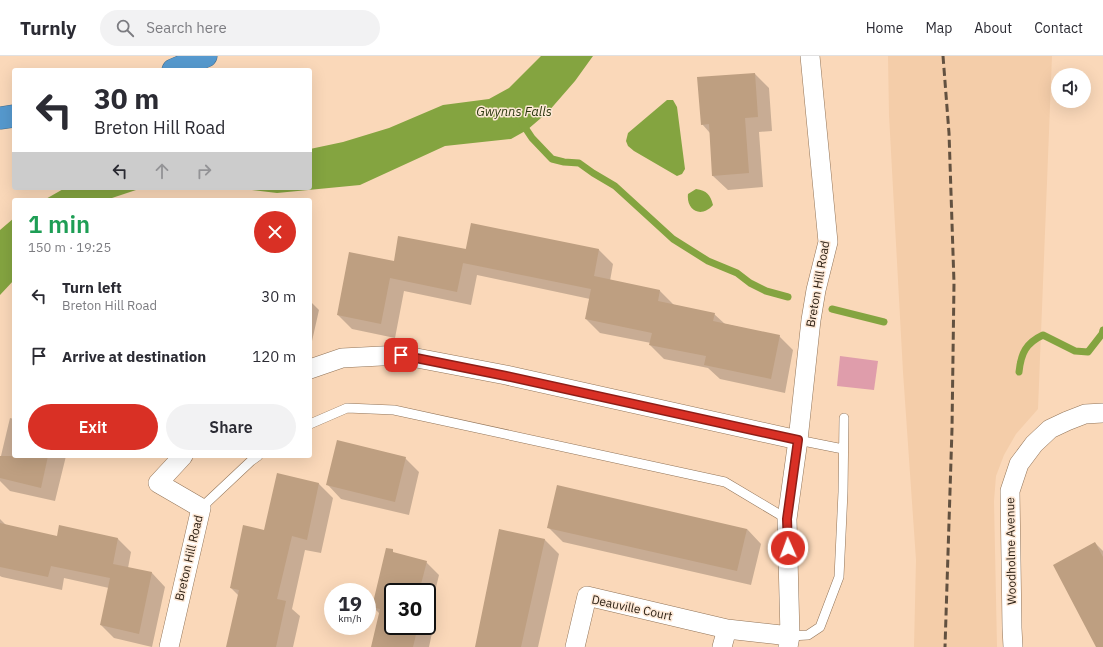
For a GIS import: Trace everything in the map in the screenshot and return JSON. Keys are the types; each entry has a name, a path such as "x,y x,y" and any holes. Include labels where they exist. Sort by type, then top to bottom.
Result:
{"highway":[{"path":"178,68 206,56"},
{"path":"0,118 12,116"}],"street":[{"name":"Breton Hill Road","path":"789,642 787,519 798,440 811,320 816,290 828,242 810,56"},
{"path":"312,368 342,358 401,355 513,377 798,440"},
{"name":"Woodholme Avenue","path":"1013,647 1010,490 1019,464 1034,444 1050,429 1085,414 1103,413"},
{"name":"Breton Hill Road","path":"169,647 201,508 158,483 181,458"},
{"name":"Deauville Court","path":"575,647 587,596 725,638 789,642"}],"lane":[{"path":"312,423 347,408 394,410 725,482 787,519"},
{"path":"789,642 808,635 820,627 839,577 844,418"},
{"path":"798,440 843,449"},
{"path":"201,508 255,458"}],"shaded area":[{"path":"888,56 1052,56 1038,409 1016,434 1004,455 996,476 994,501 997,647 914,647 916,560 903,372 889,115"},
{"path":"840,356 878,361 874,390 837,386"}],"water":[{"name":"Gwynns Falls","path":"541,56 593,56 575,81 548,112 527,130 511,139 445,146 360,185 312,190 312,149 343,142 389,128 443,105 489,99 509,88"},
{"path":"667,100 673,100 677,107 685,169 682,174 677,176 634,151 628,146 626,141 628,133"},
{"path":"696,189 708,194 712,201 713,205 704,211 695,211 689,204 688,194"},
{"path":"62,190 136,190 112,198 48,198"},
{"name":"Gwynns Falls","path":"252,190 308,190 277,193"},
{"path":"12,220 12,282 0,295 0,230"}],"building":[{"path":"755,73 758,117 745,118 749,173 712,176 709,124 701,125 697,77"},
{"path":"471,223 599,249 594,276 660,290 658,301 715,313 713,321 780,335 771,379 704,365 706,356 649,345 652,333 585,319 591,289 463,263"},
{"path":"398,236 466,249 457,292 390,278 381,324 337,315 349,252 394,261"},
{"path":"337,440 406,457 395,502 326,485"},
{"path":"0,456 12,456 12,458 48,458 41,488 0,478"},
{"path":"277,473 319,483 307,540 292,536 277,599 286,601 276,647 226,647 239,590 230,588 243,525 264,530"},
{"path":"557,485 747,529 737,571 547,528"},
{"path":"0,523 57,536 59,525 118,538 113,564 152,572 139,634 100,625 110,578 51,566 48,577 0,567"},
{"path":"499,529 545,539 521,647 475,647"},
{"path":"1095,542 1103,557 1103,647 1096,647 1053,565"},
{"path":"386,548 393,549 393,552 427,561 421,583 384,583 384,635 416,635 413,647 371,647 374,635 376,635 376,626 380,609 376,608 376,590"}],"waterway":[{"path":"522,123 532,138 552,159 564,162 579,163 615,186 673,239 708,261 737,273 750,283 766,291 788,297"},
{"path":"832,309 884,322"},
{"path":"1019,372 1021,359 1025,349 1037,338 1043,335 1075,351 1088,352 1102,334 1103,330"}],"railway":[{"path":"943,56 949,133 954,283 952,429 945,647"}],"route":[{"path":"401,355 506,376 798,440 787,519 788,548"}]}
